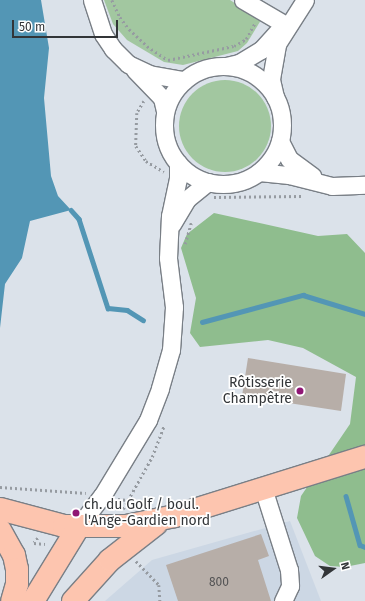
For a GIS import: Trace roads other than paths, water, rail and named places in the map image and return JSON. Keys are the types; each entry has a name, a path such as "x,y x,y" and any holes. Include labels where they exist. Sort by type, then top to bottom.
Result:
{"main road":[{"path":"0,509 49,523 112,528 162,520 365,457"},
{"path":"72,601 110,560 162,520"},
{"path":"33,601 79,526"},
{"path":"0,530 14,555 17,569 17,584 12,601"}],"street":[{"path":"79,526 102,496 148,420 160,388 171,350 174,307 168,258 170,227 178,179 165,135 165,111 162,98 113,49 103,34 92,0"},
{"path":"243,0 284,24"},
{"path":"165,111 172,94 184,80 196,72 239,63 261,50 284,24 299,0"},
{"path":"174,168 192,174 208,182 235,183 259,172 272,158 280,141 282,121 271,79 272,62 277,44 305,0"},
{"path":"226,66 242,70 257,77 269,88 277,102"},
{"path":"132,67 148,74 184,80"},
{"path":"280,141 289,159 298,168 332,186"},
{"path":"259,172 289,175 332,186 365,185"},
{"path":"170,227 187,199 208,182"},
{"path":"263,488 289,570 290,586 283,601"}],"water":[{"path":"0,0 41,0 49,48 44,98 51,176 58,196 71,210 30,221 22,258 5,284 0,328"}],"waterway":[{"path":"71,210 79,219 108,308 127,310 143,320"},
{"path":"202,322 303,295 365,314"},
{"path":"346,496 360,545 365,547"}],"place":[{"name":"Rôtisserie Champêtre","path":"300,391"},
{"name":"ch. du Golf / boul. l'Ange-Gardien nord","path":"76,513"}]}
